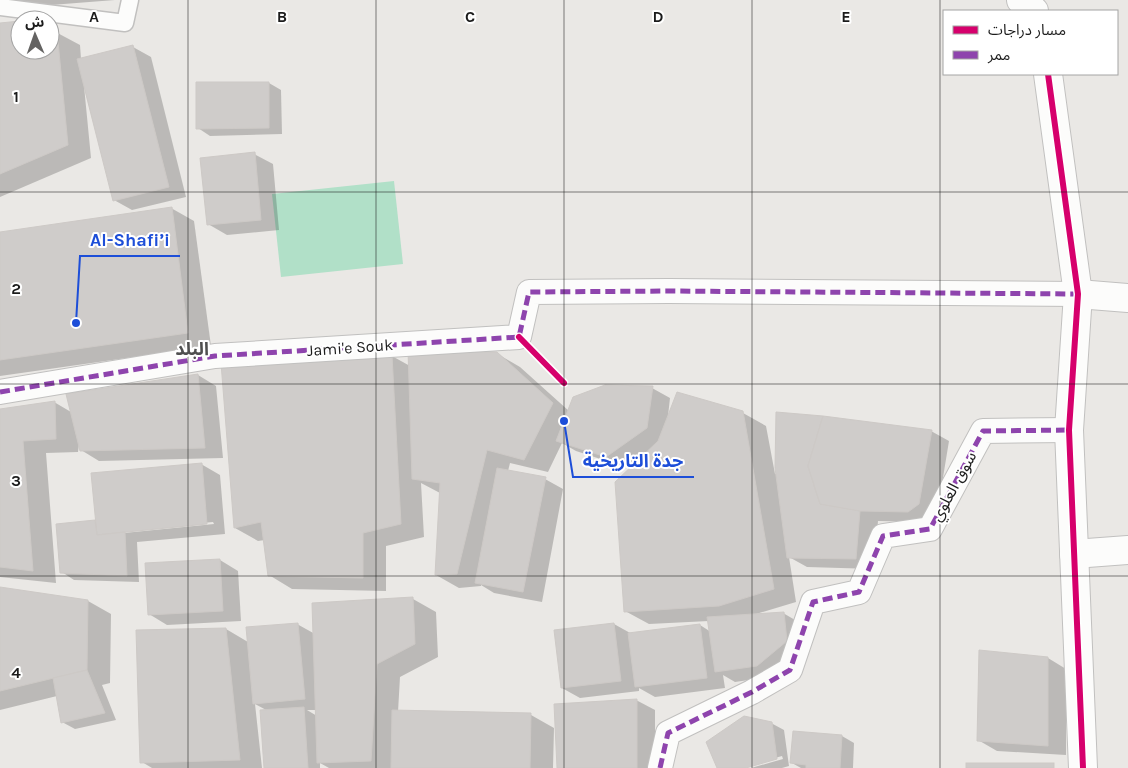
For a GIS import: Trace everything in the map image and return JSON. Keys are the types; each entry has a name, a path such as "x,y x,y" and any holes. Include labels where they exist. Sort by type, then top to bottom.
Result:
{"street":[{"path":"1021,0 1033,10"},
{"path":"1048,75 1078,294 1069,430 1083,768"},
{"name":"Jami'e Souk","path":"0,392 215,356 519,337 529,292 669,291 1078,294"},
{"path":"1078,294 1128,298"},
{"name":"سوق العلوي","path":"660,768 668,734 752,692 790,670 813,602 859,592 883,536 930,529 983,431 1069,430"},
{"path":"1074,554 1128,550"}],"lane":[{"path":"0,7 125,23 130,0"}],"green space":[{"path":"394,181 403,264 281,277 272,194"}],"building":[{"path":"10,22 10,60 60,60 68,145 0,174 0,23"},
{"path":"133,45 169,187 113,201 77,59"},
{"path":"196,82 269,82 269,128 196,129"},
{"path":"255,152 261,220 207,225 200,158"},
{"path":"172,207 188,333 0,360 0,232"},
{"path":"408,350 497,352 553,403 524,460 487,450 457,574 435,575 440,483 412,479"},
{"path":"392,355 401,524 363,533 363,578 268,576 261,522 234,528 221,363"},
{"path":"198,374 205,448 80,451 66,394"},
{"path":"605,385 653,386 647,428 606,457 556,441 573,397"},
{"path":"677,392 743,411 774,589 719,606 624,612 615,482 658,441"},
{"path":"55,401 56,439 23,441 33,571 0,567 0,409"},
{"path":"776,412 823,416 808,466 820,504 860,511 856,559 787,558 775,468"},
{"path":"823,416 932,430 919,504 908,512 860,511 820,504 808,466"},
{"path":"202,463 207,524 97,535 91,473"},
{"path":"497,468 546,477 523,592 475,583"},
{"path":"95,520 97,535 125,532 127,576 60,573 56,524"},
{"path":"220,559 223,611 148,615 145,563"},
{"path":"0,587 88,600 87,670 0,691"},
{"path":"413,597 415,644 377,664 371,761 317,763 312,603"},
{"path":"784,612 787,641 757,666 715,672 707,617"},
{"path":"298,623 305,699 253,704 246,627"},
{"path":"614,623 621,681 561,688 554,630"},
{"path":"700,624 707,678 635,687 628,633"},
{"path":"226,628 240,760 140,763 136,630"},
{"path":"979,650 1048,657 1048,746 977,741"},
{"path":"87,670 105,713 61,723 53,678"},
{"path":"637,699 637,768 557,768 554,704"},
{"path":"304,707 308,768 264,768 260,710"},
{"path":"392,710 531,713 530,768 391,768"},
{"path":"744,716 772,722 777,759 746,768 717,768 706,742"},
{"path":"793,731 842,735 840,768 806,768 806,765 790,763"},
{"path":"966,763 1054,763 1054,768 966,768"}],"marked path":[{"path":"0,392 215,356 519,337 529,292 669,291 1078,294"},
{"path":"660,768 668,733 752,692 790,670 813,602 859,592 883,536 930,529 983,431 1069,430"}],"cycle path":[{"path":"1048,75 1078,294 1069,430 1083,768"},
{"path":"519,337 564,383"}],"place":[{"name":"Al-Shafi’i","path":"76,323"},
{"name":"جدة التاريخية","path":"564,421"}],"district":[{"name":"البلد","path":"192,349"}]}
